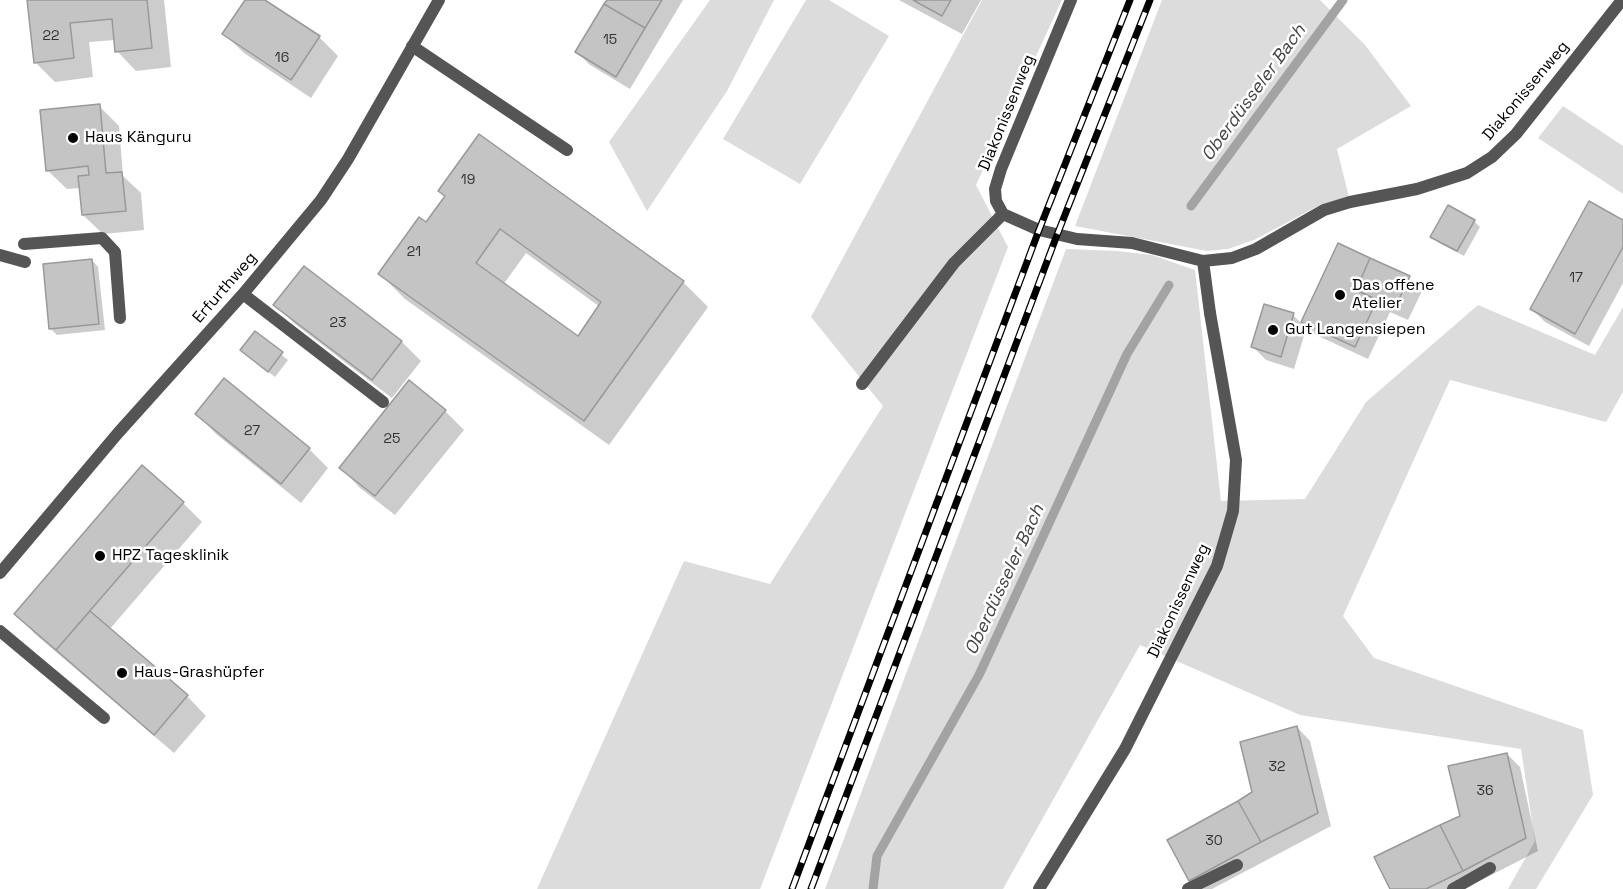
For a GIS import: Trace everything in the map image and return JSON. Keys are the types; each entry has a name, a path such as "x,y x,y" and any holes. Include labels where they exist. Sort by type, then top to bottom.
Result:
{"street":[{"name":"Erfurthweg","path":"0,573 118,433 243,294 321,200 348,159 439,0"},
{"name":"Diakonissenweg","path":"1071,0 1001,170 995,189 996,201 1003,214 1039,230 1077,239 1132,243 1203,261 1232,258 1256,249 1324,210 1371,193 1417,189 1467,173 1492,156 1516,134 1622,0"},
{"path":"412,46 567,150"},
{"path":"862,384 954,263 1003,214"},
{"path":"24,244 102,238 115,252 120,318"},
{"path":"0,255 25,262"},
{"name":"Diakonissenweg","path":"1039,889 1125,749 1217,566 1233,512 1236,460 1203,261"},
{"path":"243,294 383,402"},
{"path":"0,632 104,718"},
{"path":"1188,889 1237,865"},
{"path":"1453,889 1490,868"}],"shaded area":[{"path":"710,0 774,0 727,91 647,211 609,142"},
{"path":"806,0 829,0 889,36 800,184 723,139"},
{"path":"982,0 1062,0 976,185 1008,247 760,889 537,889 684,561 770,584 883,406 811,317"},
{"path":"1162,0 1320,0 1365,45 1411,106 1337,149 1349,197 1320,205 1254,240 1228,249 1207,251 1075,226"},
{"path":"1563,106 1623,146 1623,194 1538,138"},
{"path":"1066,249 1152,255 1195,270 1221,501 1305,499 1366,402 1478,305 1595,355 1623,307 1623,392 1606,422 1450,380 1343,616 1374,658 1583,730 1593,795 1536,889 1508,889 1535,841 1521,749 1300,715 1140,645 1003,889 825,889"}],"building":[{"path":"27,0 147,0 152,48 115,52 112,19 70,23 74,58 34,63"},
{"path":"245,0 265,0 320,36 291,80 222,34"},
{"path":"607,0 662,0 645,28 604,4"},
{"path":"913,0 951,0 942,16"},
{"path":"604,4 645,28 616,77 575,52"},
{"name":"Haus Känguru","path":"100,104 106,173 122,172 126,211 82,215 78,176 89,175 88,166 46,171 40,110"},
{"path":"479,134 684,281 584,421 378,274 419,217 426,222 445,196 438,191","holes":["500,229 601,302 578,336 476,263"]},
{"path":"1589,201 1623,220 1623,247 1575,334 1530,309"},
{"path":"1448,205 1475,220 1457,251 1430,237"},
{"name":"Das offene Atelier","path":"1338,243 1370,258 1356,290 1377,300 1355,347 1301,322"},
{"path":"1370,258 1410,276 1395,308 1356,290"},
{"path":"92,259 99,324 49,329 43,264"},
{"path":"304,266 402,341 372,380 273,305"},
{"name":"Gut Langensiepen","path":"1264,304 1294,313 1281,357 1251,347"},
{"path":"255,331 283,352 268,372 240,350"},
{"path":"224,378 310,448 281,484 195,414"},
{"path":"409,380 446,410 375,496 339,468"},
{"name":"HPZ Tagesklinik","path":"142,465 184,502 56,650 14,614"},
{"name":"Haus-Grashüpfer","path":"90,611 188,695 154,735 56,650"},
{"path":"1297,726 1318,813 1261,842 1238,801 1252,792 1240,742"},
{"path":"1507,753 1526,838 1463,871 1440,825 1460,816 1448,766"},
{"path":"1238,801 1261,842 1189,881 1167,840"},
{"path":"1440,825 1463,871 1426,889 1390,889 1374,857"}],"waterway":[{"name":"Oberdüsseler Bach","path":"1191,206 1343,0"},
{"name":"Oberdüsseler Bach","path":"873,889 877,856 979,675 1127,354 1169,285"}],"railway":[{"path":"792,889 1039,230 1130,0"},
{"path":"811,889 1057,235 1150,0"}],"place":[{"name":"Haus Känguru","path":"73,138"},
{"name":"Das offene Atelier","path":"1340,295"},
{"name":"Gut Langensiepen","path":"1273,330"},
{"name":"HPZ Tagesklinik","path":"100,556"},
{"name":"Haus-Grashüpfer","path":"122,673"}]}
